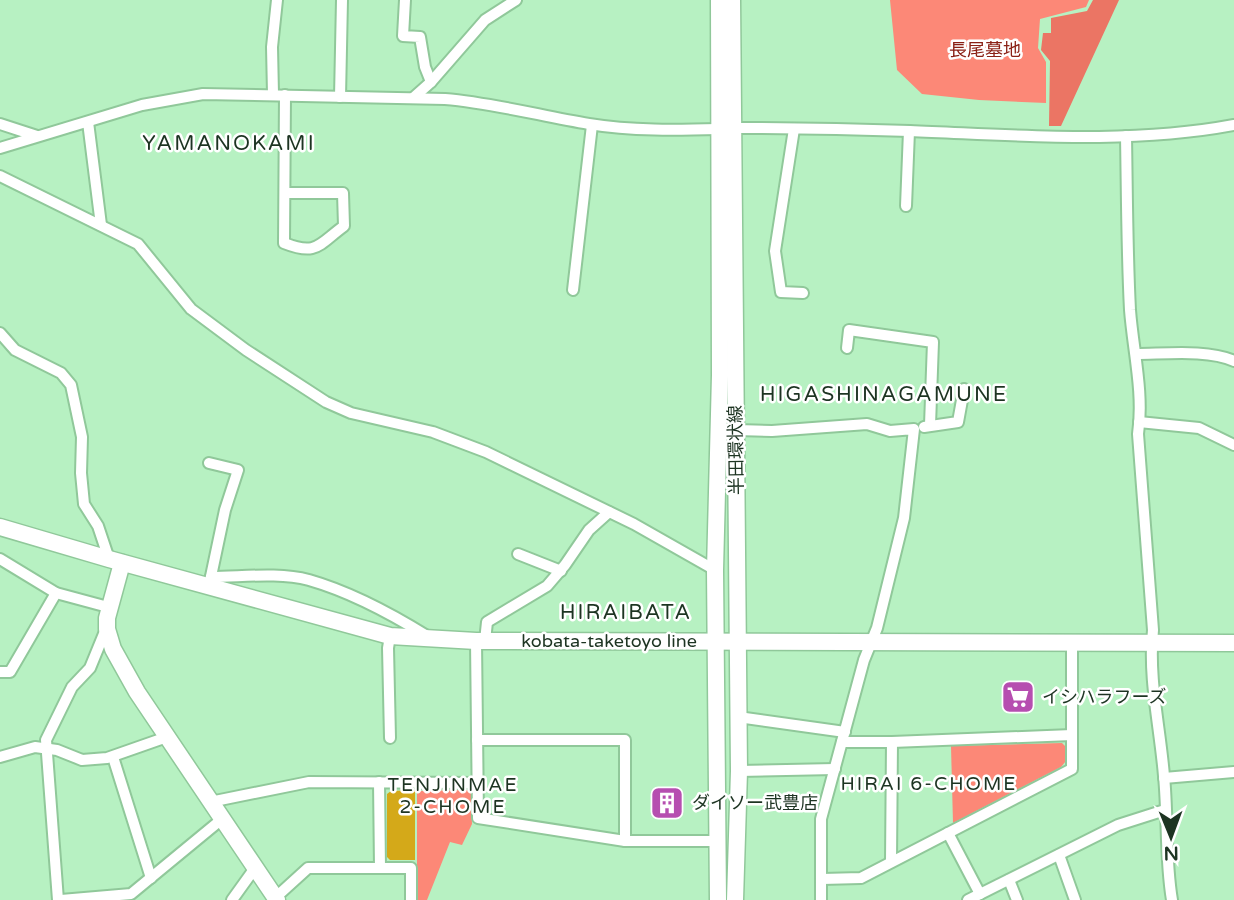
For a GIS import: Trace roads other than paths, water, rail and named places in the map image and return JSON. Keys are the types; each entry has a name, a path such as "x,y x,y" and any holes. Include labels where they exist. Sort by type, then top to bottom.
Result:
{"main road":[{"name":"半田環状線","path":"719,0 727,129 737,430 738,771 734,900"},
{"name":"半田環状線","path":"718,900 715,570 732,0"},
{"name":"kobata-taketoyo line","path":"0,527 115,561 210,582 390,636 481,641 1234,643"},
{"path":"115,561 107,629 119,660 167,737 276,899"}],"street":[{"path":"273,94 272,47 277,0"},
{"path":"340,97 342,0"},
{"path":"405,0 403,36 420,37 425,67 431,82"},
{"path":"413,98 431,82 485,20 516,0"},
{"path":"0,148 142,104 175,97 221,94 481,102 592,125 675,130 794,129 968,135 1126,136 1207,130 1234,125"},
{"path":"285,95 284,243 310,250 344,226 343,193 286,192"},
{"path":"88,122 101,225"},
{"path":"0,124 37,136"},
{"path":"573,290 592,125"},
{"path":"794,129 775,251 780,292 803,293"},
{"path":"906,206 909,131"},
{"path":"1126,136 1128,272 1136,354 1138,434 1153,630 1150,654 1164,778 1167,871 1172,900"},
{"path":"0,176 138,244 176,292 207,322 310,393 351,413 433,432 486,452 609,512 715,570"},
{"path":"848,348 849,330 933,342 930,425"},
{"path":"0,333 15,350 61,373 71,385 82,437 84,503 115,561"},
{"path":"1136,354 1211,355 1234,361"},
{"path":"737,430 772,431 867,424 890,431 958,422 964,388"},
{"path":"1139,422 1199,428 1234,445"},
{"path":"821,900 821,819 877,628 904,518 914,429"},
{"path":"209,463 238,470 225,510 210,582 281,576 308,580 374,604 432,639"},
{"path":"609,512 589,530 561,571 537,593 487,622 481,641 478,818 625,841 718,841"},
{"path":"518,554 561,571"},
{"path":"0,559 56,593 108,607"},
{"path":"0,672 10,672 56,593"},
{"path":"107,629 90,668 72,687 46,740 60,900 131,894 222,819"},
{"path":"390,636 390,738"},
{"path":"822,879 861,878 1072,769 1072,643"},
{"path":"738,717 844,737 892,742 1072,735"},
{"path":"0,757 35,747 57,750 82,760 113,757 167,737"},
{"path":"478,740 625,740 625,841"},
{"path":"891,862 892,742"},
{"path":"113,757 151,878"},
{"path":"738,771 835,769"},
{"path":"1164,778 1234,772"},
{"path":"211,802 309,782 477,783"},
{"path":"379,782 380,868"},
{"path":"968,900 1130,820 1165,810"},
{"path":"948,833 981,894"},
{"path":"1059,855 1075,900"},
{"path":"232,900 254,868"},
{"path":"276,899 308,868 411,868 411,900"},
{"path":"1009,880 1017,900"}],"place":[{"name":"イシハラフーズ","path":"1018,697"},
{"name":"ダイソー武豊店","path":"667,803"}],"district":[{"name":"YAMANOKAMI","path":"229,143"},
{"name":"HIGASHINAGAMUNE","path":"884,394"},
{"name":"HIRAIBATA","path":"626,612"},
{"name":"HIRAI 6-CHOME","path":"929,783"},
{"name":"TENJINMAE 2-CHOME","path":"453,795"}],"park label":[{"name":"長尾墓地","path":"985,50"}]}
